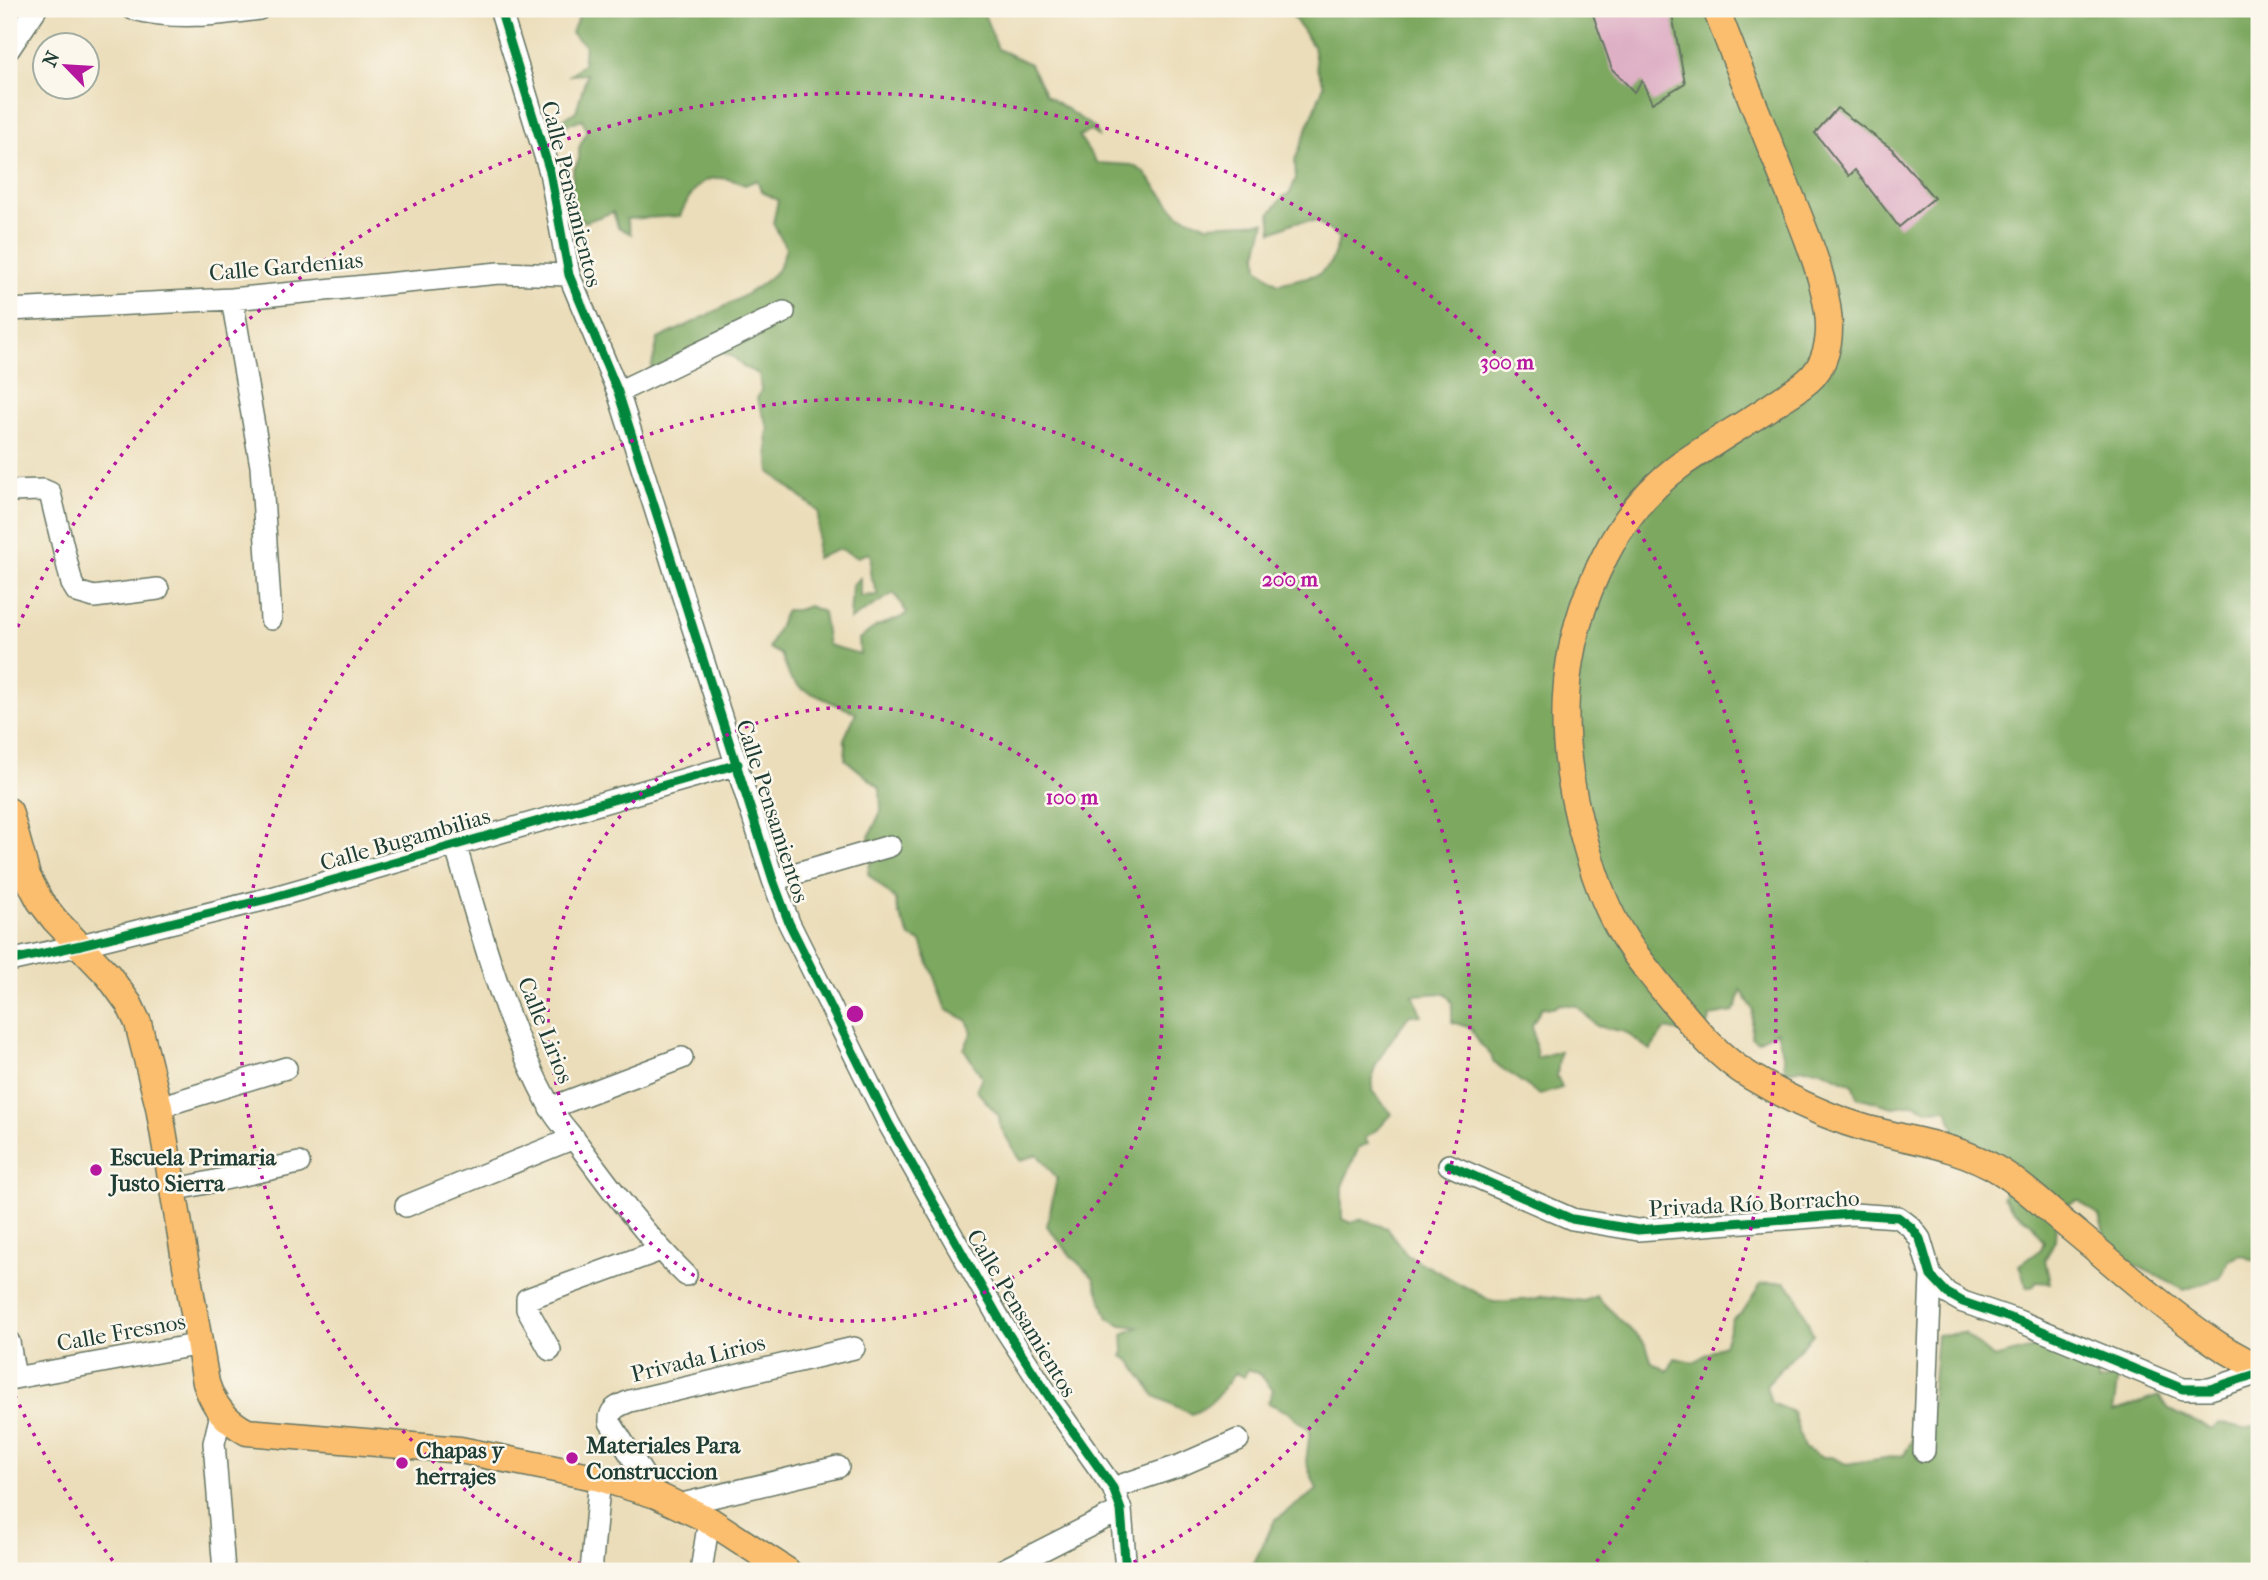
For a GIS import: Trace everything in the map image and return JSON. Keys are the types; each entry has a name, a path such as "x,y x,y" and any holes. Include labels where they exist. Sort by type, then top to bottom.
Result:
{"main road":[{"path":"1716,9 1815,262 1828,310 1827,346 1822,362 1813,376 1755,418 1679,466 1642,499 1611,544 1594,579 1574,633 1566,675 1565,704 1570,780 1596,880 1624,937 1648,972 1683,1015 1737,1067 1825,1115 1871,1130 1939,1145 1968,1155 2004,1173 2176,1315 2259,1370"},
{"path":"9,811 27,876 40,901 108,975 129,1004 138,1023 159,1107 206,1383 221,1414 247,1432 460,1450 600,1478 667,1500 709,1520 787,1571"}],"street":[{"path":"9,49 36,9"},
{"path":"133,9 148,13 191,16 259,9"},
{"name":"Calle Pensamientos","path":"500,9 550,172 569,275 618,392 789,923 889,1124 1004,1327 1113,1489 1121,1510 1126,1571"},
{"name":"Calle Gardenias","path":"9,310 232,299 499,273 569,275"},
{"path":"232,299 261,466 271,619"},
{"path":"618,392 784,312"},
{"path":"9,491 43,490 50,493 76,592 94,597 158,589"},
{"name":"Calle Bugambilias","path":"9,961 82,946 271,898 738,764"},
{"name":"Calle Lirios","path":"456,845 477,921 522,1050 550,1108 628,1212 686,1275"},
{"path":"773,880 890,846"},
{"path":"550,1108 682,1058"},
{"path":"159,1107 286,1068"},
{"path":"406,1206 574,1138"},
{"path":"173,1190 299,1163"},
{"name":"Privada Río Borracho","path":"1449,1165 1572,1219 1638,1230 1853,1214 1898,1217 1911,1227 1920,1239 1931,1276"},
{"path":"550,1350 527,1309 527,1299 661,1250"},
{"path":"1931,1276 1947,1293 1963,1302 2016,1320 2183,1389 2210,1389 2259,1370"},
{"path":"1924,1451 1931,1276"},
{"path":"9,1342 12,1378"},
{"name":"Calle Fresnos","path":"12,1378 201,1344"},
{"name":"Privada Lirios","path":"667,1500 610,1422 609,1415 615,1408 631,1401 854,1348"},
{"path":"221,1414 214,1443 223,1571"},
{"path":"1113,1489 1179,1466 1238,1440"},
{"path":"667,1500 838,1467"},
{"path":"591,1571 600,1478"},
{"path":"1000,1571 1121,1510"},
{"path":"701,1571 709,1520"}],"green space":[{"path":"568,9 982,9 998,49 1030,64 1046,95 1096,129 1098,136 1090,131 1079,136 1097,163 1132,165 1144,172 1178,214 1206,225 1265,222 1257,254 1258,268 1278,284 1319,274 1330,264 1340,238 1316,221 1295,222 1272,232 1270,213 1284,196 1290,193 1296,178 1295,160 1324,85 1317,69 1313,46 1288,9 2259,9 2259,1263 2241,1255 2229,1260 2220,1278 2184,1290 2122,1258 2106,1238 2099,1216 2078,1200 2057,1209 2055,1240 2045,1260 2050,1283 2036,1282 2034,1286 2027,1288 2019,1265 2041,1249 2044,1242 2032,1224 2013,1210 2003,1197 2010,1183 1958,1139 1947,1109 1927,1110 1915,1104 1893,1107 1857,1097 1852,1084 1819,1069 1785,1071 1777,1031 1757,1041 1751,1037 1753,1009 1741,990 1737,1006 1732,1012 1710,1016 1709,1023 1691,1034 1665,1029 1650,1050 1625,1032 1597,1026 1577,1006 1560,1004 1553,1008 1542,1007 1532,1025 1537,1058 1560,1051 1557,1076 1562,1088 1540,1095 1493,1062 1491,1054 1480,1044 1471,1028 1452,1022 1452,1003 1446,993 1413,995 1422,1016 1410,1014 1383,1052 1373,1074 1372,1091 1392,1114 1365,1138 1368,1144 1359,1147 1342,1186 1342,1219 1351,1223 1362,1219 1387,1228 1407,1255 1493,1302 1535,1299 1542,1296 1584,1301 1596,1296 1646,1345 1652,1363 1668,1371 1675,1358 1693,1362 1724,1344 1733,1319 1742,1313 1761,1284 1785,1282 1796,1294 1813,1334 1766,1385 1771,1403 1793,1412 1804,1448 1821,1457 1832,1457 1846,1464 1904,1455 1931,1404 1937,1335 1964,1333 1994,1358 2056,1342 2060,1349 2051,1353 2063,1356 2080,1348 2098,1364 2098,1382 2118,1376 2113,1412 2159,1396 2169,1410 2211,1429 2219,1423 2242,1429 2259,1426 2259,1571 1874,1571 1872,1562 1861,1571 1250,1571 1275,1520 1317,1490 1306,1462 1310,1430 1288,1412 1268,1403 1273,1390 1260,1374 1248,1369 1244,1377 1235,1373 1211,1402 1191,1414 1155,1396 1130,1360 1122,1356 1123,1334 1139,1327 1121,1325 1108,1318 1093,1277 1072,1257 1047,1226 1057,1178 1037,1154 1020,1161 1000,1126 999,1116 976,1090 982,1077 964,1049 972,1032 967,1020 946,1010 921,942 910,937 899,914 896,900 868,874 872,853 869,837 881,811 880,788 845,759 844,739 856,713 802,689 790,678 781,654 769,648 786,610 809,606 823,612 828,645 860,654 859,639 877,626 907,613 894,593 850,620 852,585 860,578 860,596 878,595 870,573 871,558 869,553 857,557 840,549 816,558 819,512 770,472 767,434 769,429 757,399 761,390 759,374 718,350 651,369 658,339 740,298 778,269 786,248 773,223 778,200 762,192 757,180 745,185 722,178 712,179 697,187 680,216 626,219 631,234 618,227 613,212 585,222 577,218 571,203 573,171 587,131 582,119 564,126 555,124 576,111 587,74 570,75 583,64 585,45 571,33 579,17"}],"building":[{"path":"1591,9 1671,9 1685,83 1652,103 1642,81 1634,92 1612,69"},
{"path":"1837,108 1892,149 1934,198 1899,227 1855,170 1849,176 1815,133"}],"cycle path":[{"path":"500,9 550,172 569,275 618,392 789,923 889,1124 1004,1327 1113,1488 1121,1510 1126,1571"},
{"path":"9,961 271,898 738,764"},
{"path":"1449,1165 1572,1219 1638,1230 1853,1214 1898,1217 1911,1227 1920,1239 1931,1276 1947,1293 1963,1302 2016,1320 2183,1389 2210,1389 2259,1373"}],"place":[{"name":"Escuela Primaria Justo Sierra","path":"96,1170"},
{"name":"Materiales Para Construccion","path":"572,1458"},
{"name":"Chapas y herrajes","path":"402,1463"}]}
